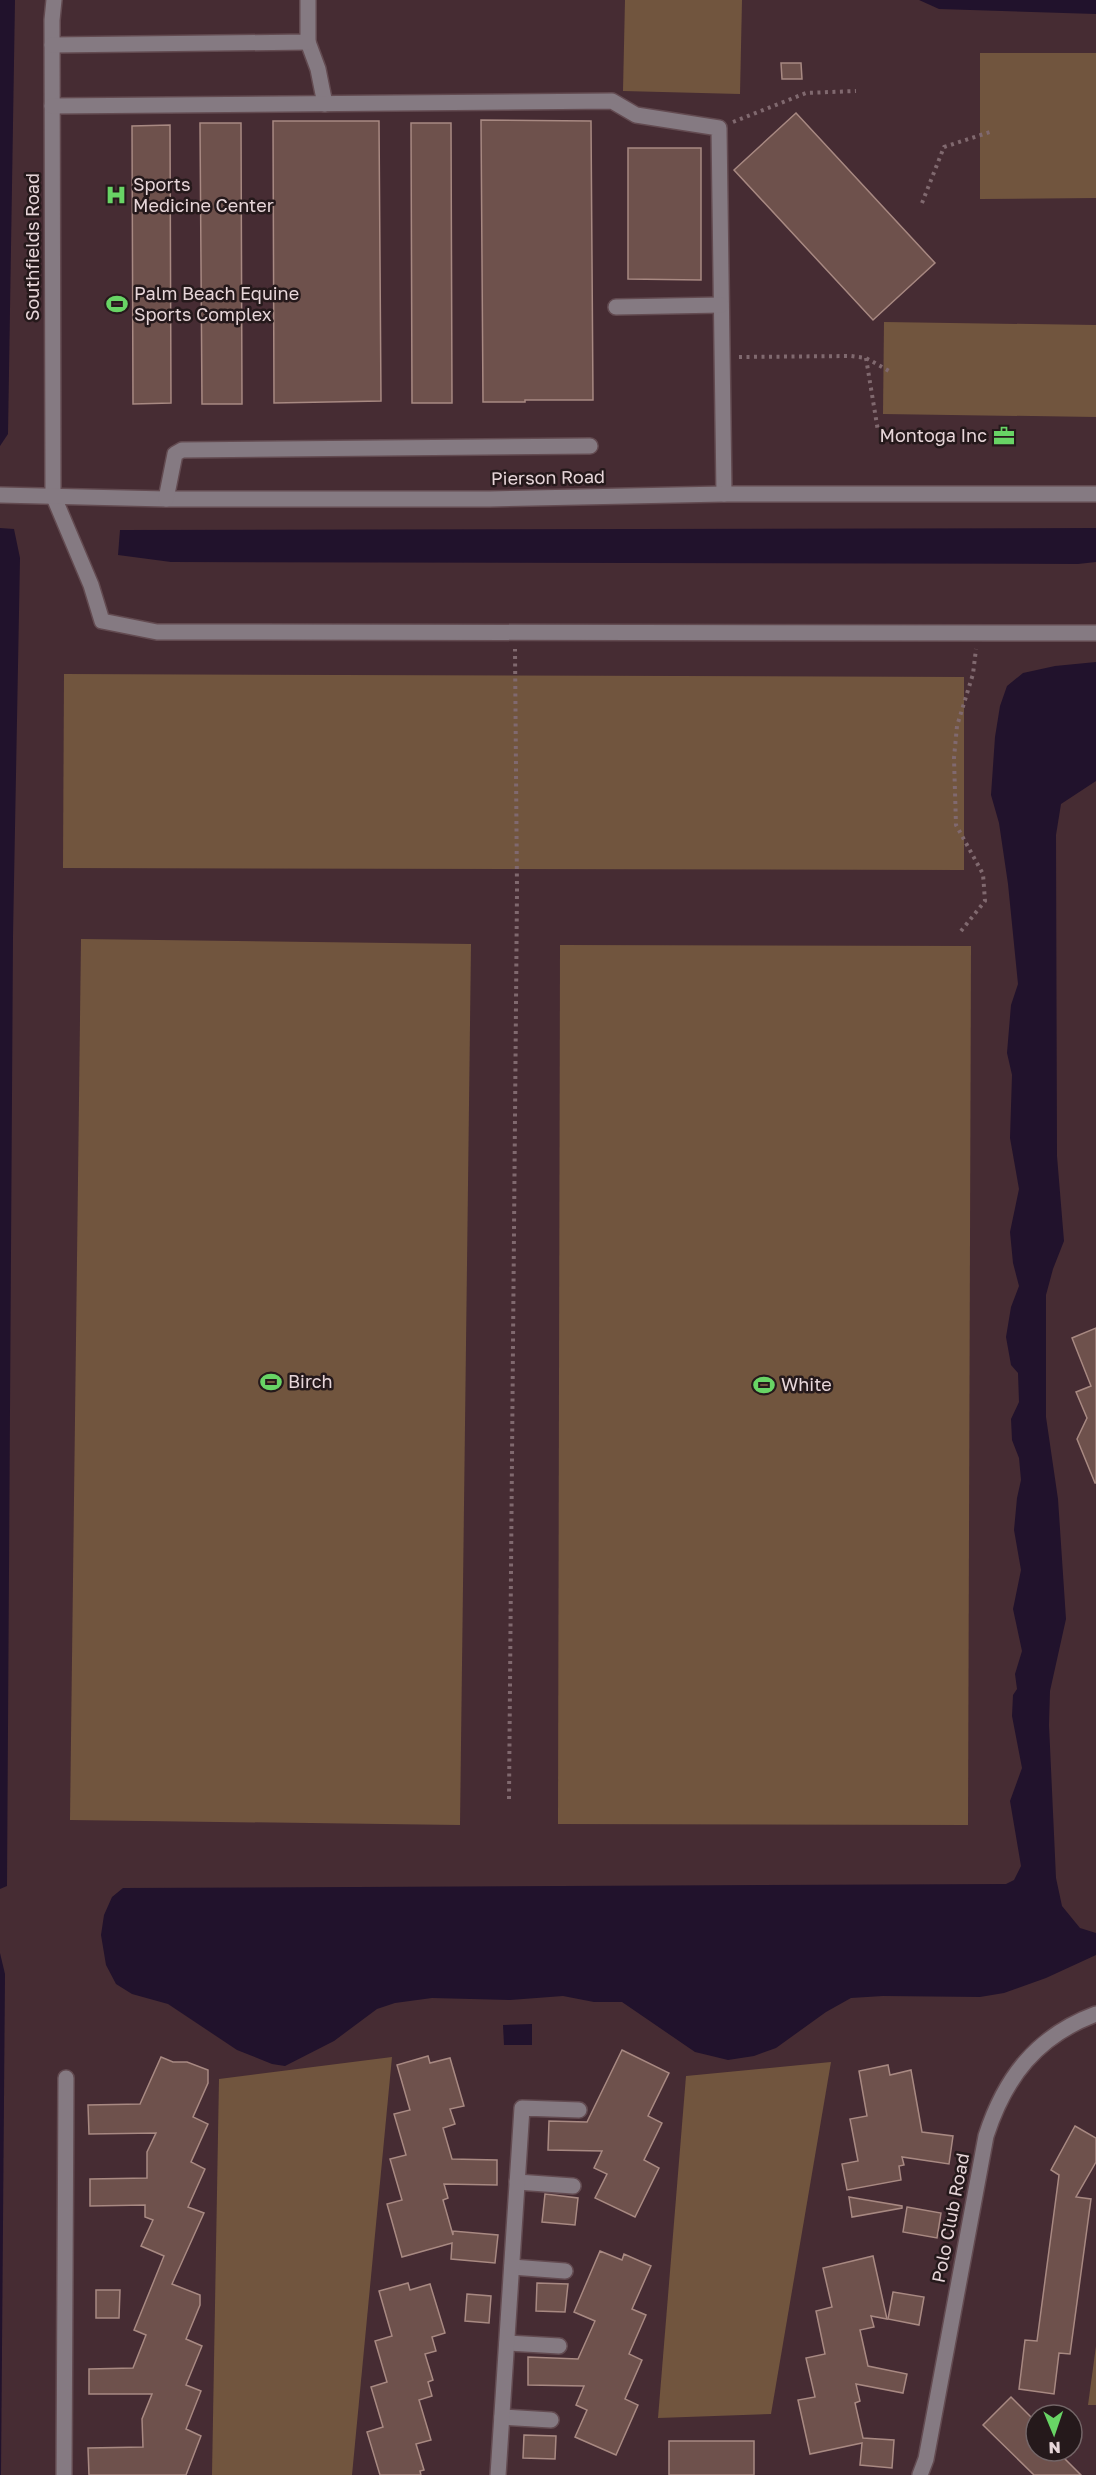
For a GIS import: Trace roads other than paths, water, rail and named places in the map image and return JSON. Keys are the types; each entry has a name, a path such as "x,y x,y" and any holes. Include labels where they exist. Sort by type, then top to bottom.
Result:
{"street":[{"name":"Southfields Road","path":"53,495 52,45 54,0"},
{"path":"308,0 308,42 318,69 325,104"},
{"path":"52,45 308,42"},
{"path":"52,106 612,101 636,115 720,128 724,494"},
{"path":"616,307 722,305"},
{"path":"166,499 175,454 182,450 590,446"},
{"name":"Pierson Road","path":"0,495 166,499 490,499 724,494 1096,494"},
{"path":"53,495 91,585 102,621 158,632 1096,633"},
{"name":"Polo Club Road","path":"920,2475 928,2447 986,2136 995,2110 1007,2084 1024,2062 1068,2026 1096,2014"},
{"path":"64,2475 66,2078"},
{"path":"498,2475 522,2108 579,2110"},
{"path":"518,2182 573,2186"},
{"path":"512,2267 565,2271"},
{"path":"507,2343 559,2346"},
{"path":"502,2417 551,2420"}],"place":[{"name":"Sports Medicine Center","path":"116,195"},
{"name":"Palm Beach Equine Sports Complex","path":"117,304"},
{"name":"Montoga Inc","path":"1004,436"},
{"name":"Birch","path":"271,1382"},
{"name":"White","path":"764,1385"}]}
